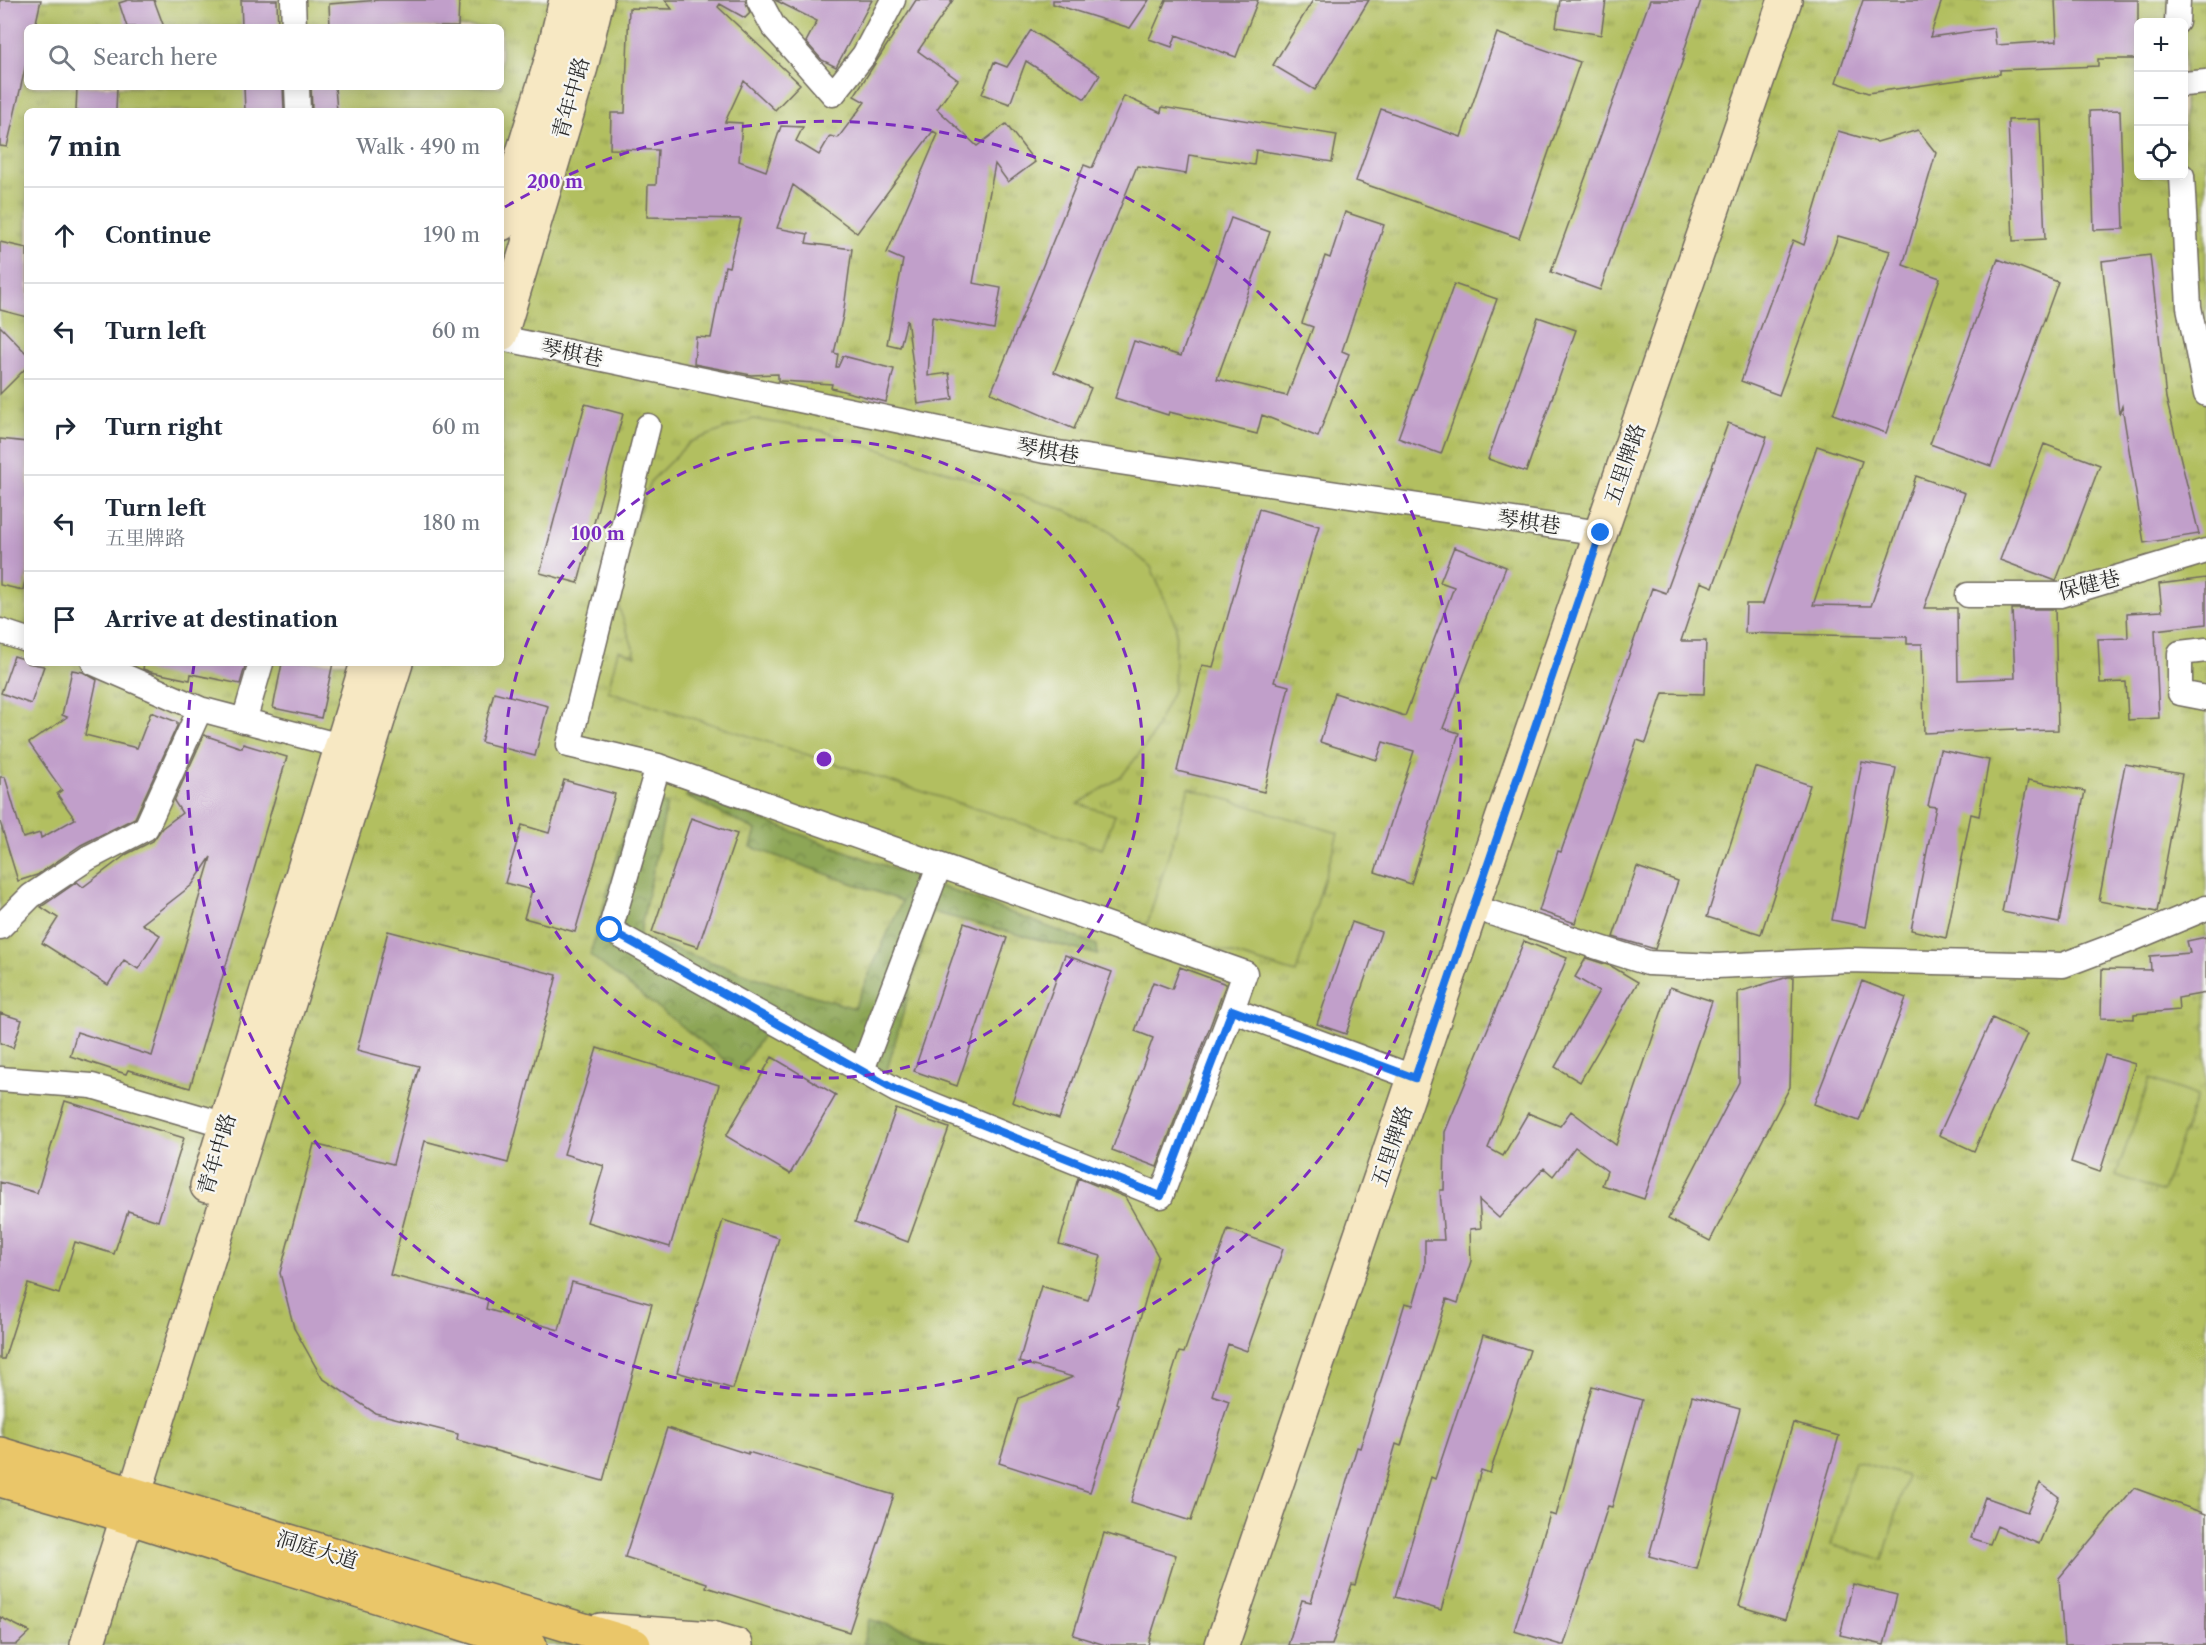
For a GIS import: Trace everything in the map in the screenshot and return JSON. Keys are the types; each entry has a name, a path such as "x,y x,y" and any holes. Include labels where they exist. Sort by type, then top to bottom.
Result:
{"main road":[{"name":"青年中路","path":"504,214 552,58 566,0"},
{"name":"青年中路","path":"504,324 581,67 597,0"},
{"name":"五里牌路","path":"1222,1645 1785,0"},
{"name":"五里牌路","path":"1242,1645 1805,0"},
{"name":"青年中路","path":"121,1503 226,1125 366,666"},
{"name":"青年中路","path":"68,1645 121,1503 395,666"},
{"name":"洞庭大道","path":"0,1454 121,1503 530,1645"},
{"name":"洞庭大道","path":"0,1480 121,1503 634,1645"},
{"path":"87,1645 121,1503"},
{"path":"577,1628 711,1638 736,1645"}],"street":[{"path":"292,0 294,24"},
{"path":"759,0 773,26 834,94 864,55 893,0"},
{"path":"2177,18 2178,0"},
{"path":"2188,84 2206,82"},
{"path":"297,90 298,108"},
{"path":"2182,180 2189,308 2206,394"},
{"name":"琴棋巷","path":"504,339 1045,451 1601,533"},
{"path":"648,426 569,745 658,766 1245,973 1161,1196 896,1090 610,930 658,766"},
{"name":"保健巷","path":"1968,595 2060,595 2206,551"},
{"path":"0,631 24,639"},
{"path":"2206,650 2180,653 2180,693 2206,698"},
{"path":"101,666 200,709 341,746"},
{"path":"244,721 260,666"},
{"path":"0,927 32,896 88,858 146,828 200,709"},
{"path":"862,1070 939,866"},
{"path":"1491,914 1648,963 1716,966 1848,960 2063,964 2132,939 2206,908"},
{"path":"1232,1010 1415,1078"},
{"path":"0,1079 92,1086 226,1125"}],"green space":[{"path":"0,0 2206,0 2206,1645 0,1645"},
{"path":"753,419 819,430 1062,509 1107,530 1151,567 1176,626 1174,688 1150,740 1121,777 1078,804 1115,815 1102,849 608,691 618,650 636,656 619,608 626,547 650,482 690,442"},
{"path":"1189,788 1338,833 1296,973 1146,928"},
{"path":"685,796 703,798 1097,945 1098,955 932,912 885,1077 765,1032 739,1071 590,955 633,801 667,804 639,937 775,984 854,1008 902,901 751,847 756,830"},
{"path":"2150,1079 2197,1096 2162,1192 2116,1175"},
{"path":"1855,1461 1907,1476 1883,1560 1831,1545"},
{"path":"869,1619 952,1645 869,1645 863,1643"}],"building":[{"path":"0,0 41,0 36,24 24,24 24,73 7,147 0,146"},
{"path":"128,0 154,0 163,24 126,24 119,3"},
{"path":"241,0 277,0 278,24 242,24"},
{"path":"379,0 459,0 458,24 330,24 329,4"},
{"path":"665,0 745,0 750,13 745,18 720,4 718,7 800,84 775,110 744,81 725,122 742,123 739,161 766,171 781,126 803,127 796,141 819,155 830,136 838,138 865,102 854,96 916,0 953,0 918,51 958,80 937,109 977,146 1006,124 1035,162 1008,182 995,164 973,283 1001,288 994,329 932,317 928,376 949,373 953,399 918,404 907,319 900,347 887,344 903,260 887,253 938,134 933,131 857,233 793,185 777,228 808,234 806,243 852,249 843,316 834,353 838,354 836,367 843,356 894,369 886,402 831,388 832,384 778,381 778,374 751,375 694,364 696,337 711,338 725,266 729,267 741,219 647,217 648,185 656,185 658,150 610,149 611,113 625,113 629,8 672,9"},
{"path":"775,0 872,0 836,67 822,60 806,42 817,21"},
{"path":"1053,0 1149,0 1130,28 1053,4"},
{"path":"1166,0 1258,0 1236,57 1176,35 1172,47 1149,39"},
{"path":"1313,0 1369,0 1315,90 1273,65"},
{"path":"1560,0 1606,0 1601,35 1556,27"},
{"path":"1650,0 1701,0 1683,54 1685,54 1600,290 1551,272"},
{"path":"1863,0 1942,0 1930,37 1994,28 1996,45 2057,41 2055,0 2138,0 2138,18 2134,18 2134,59 2098,59 2098,66 2000,70 2000,74 1868,93 1836,82"},
{"path":"1031,30 1100,75 1085,99 1026,61 1010,104 982,94 994,62 1007,67"},
{"path":"1497,33 1580,62 1519,238 1356,181 1381,109 1461,137"},
{"path":"77,90 117,90 116,108 76,108"},
{"path":"244,90 283,90 284,108 245,108"},
{"path":"311,90 335,90 337,108 312,108"},
{"path":"1124,96 1161,113 1162,107 1337,135 1332,162 1256,150 1254,165 1189,155 1186,174 1137,166 1054,372 1091,388 1074,429 991,393 1084,165 1092,168"},
{"path":"2120,110 2124,229 2094,230 2090,111"},
{"path":"2040,119 2045,239 2013,241 2008,120"},
{"path":"1918,130 1936,153 1903,265 1940,278 1886,433 1833,414 1890,251 1838,236 1779,395 1741,381 1793,240 1804,245 1838,131 1877,142"},
{"path":"1345,212 1384,225 1342,351 1349,354 1318,437 1262,415 1257,434 1169,412 1168,415 1115,398 1134,341 1181,356 1231,218 1270,232 1217,379 1287,396 1313,327 1302,323 1325,256 1330,258"},
{"path":"0,242 24,247 24,316 0,310"},
{"path":"2150,255 2166,398 2199,534 2144,543 2122,406 2119,414 2102,261"},
{"path":"1998,259 2058,282 1991,466 1930,444"},
{"path":"1454,284 1497,299 1441,454 1398,438"},
{"path":"1538,317 1576,330 1526,472 1488,459"},
{"path":"0,326 24,351 24,370 0,394"},
{"path":"585,404 623,414 578,583 540,573"},
{"path":"1728,423 1767,437 1713,587 1701,582 1681,641 1706,641 1704,694 1663,693 1646,743 1637,740 1575,923 1539,911 1558,851 1561,852 1652,588 1666,593"},
{"path":"0,439 24,442 24,586 23,590 0,585"},
{"path":"2044,444 2100,465 2056,581 2000,560"},
{"path":"1817,446 1862,461 1813,605 1871,606 1916,476 1965,493 1924,608 1957,608 1958,680 2015,678 2012,609 2055,609 2058,730 2017,731 2016,729 1924,733 1922,644 1907,644 1907,637 1745,633 1746,604 1763,604"},
{"path":"1259,509 1319,526 1274,682 1289,686 1264,792 1177,771 1202,665 1213,667"},
{"path":"1454,547 1506,567 1443,728 1459,733 1411,884 1375,872 1414,751 1383,742 1377,760 1320,742 1335,693 1405,716 1454,587 1440,582"},
{"path":"2206,578 2206,624 2155,630 2159,718 2128,720 2126,682 2100,683 2098,639 2128,638 2127,613 2162,611 2159,584"},
{"path":"14,656 24,659 24,666 44,666 31,704 1,693"},
{"path":"144,666 245,666 240,684 191,674 190,680 143,669"},
{"path":"281,666 332,666 321,718 273,708"},
{"path":"72,670 83,672 97,680 85,735 137,748 151,712 177,722 177,726 135,818 81,845 37,875 18,881 0,822 0,777 5,777 23,838 40,833 41,838 75,819 57,794 62,790 29,743 67,717 62,715"},
{"path":"494,692 548,706 535,756 481,742"},
{"path":"204,735 242,748 243,744 287,757 190,1088 128,1070 126,1074 70,1056 77,1032 152,1056 211,857 192,885 142,924 160,935 138,969 124,960 108,985 42,943 58,918 41,907 77,882 83,887 127,854 153,841 162,828 182,813 174,801"},
{"path":"1940,750 1989,760 1979,816 1971,814 1946,938 1911,930 1936,807 1928,806"},
{"path":"1862,762 1896,768 1866,927 1832,920"},
{"path":"2125,764 2182,774 2157,912 2099,901"},
{"path":"1755,767 1810,785 1761,934 1707,917"},
{"path":"564,780 615,794 575,932 524,918 532,890 505,883 522,825 549,833"},
{"path":"2028,780 2085,791 2059,923 2002,912"},
{"path":"691,818 737,834 698,947 652,932"},
{"path":"1637,867 1678,881 1655,949 1613,937"},
{"path":"1352,922 1381,932 1346,1034 1317,1024"},
{"path":"964,923 1007,938 957,1086 914,1071"},
{"path":"388,931 557,975 508,1163 425,1141 390,1275 488,1300 486,1309 559,1330 572,1282 652,1304 603,1481 457,1440 458,1434 375,1413 322,1378 294,1328 280,1273 314,1144 393,1164 419,1066 357,1050"},
{"path":"2206,937 2206,993 2178,998 2179,1010 2134,1014 2134,1019 2101,1018 2102,969 2151,970 2150,956 2190,953 2187,941"},
{"path":"1524,941 1567,958 1488,1148 1503,1156 1528,1113 1560,1126 1571,1111 1616,1145 1670,987 1712,1001 1644,1199 1602,1185 1607,1171 1575,1147 1553,1176 1544,1168 1499,1218 1479,1200 1481,1228 1470,1229 1471,1261 1458,1303 1447,1299 1401,1446 1396,1444 1355,1585 1352,1584 1332,1645 1288,1645 1302,1600 1311,1602 1357,1447 1360,1448 1405,1303 1413,1305 1425,1266 1425,1240 1444,1240 1440,1190 1444,1190 1445,1132"},
{"path":"1065,955 1112,972 1059,1119 1012,1102"},
{"path":"1586,958 1611,966 1638,982 1580,1082 1555,1067 1599,991 1575,977"},
{"path":"1180,967 1226,984 1157,1167 1112,1150 1153,1038 1135,1031 1153,982 1172,989"},
{"path":"1793,977 1790,1087 1710,1241 1668,1219 1739,1082 1738,992"},
{"path":"1862,981 1906,998 1859,1121 1814,1104"},
{"path":"0,1013 22,1020 13,1048 0,1043"},
{"path":"1992,1018 2027,1034 1974,1151 1939,1135"},
{"path":"597,1048 719,1085 670,1247 587,1222 604,1166 564,1154"},
{"path":"2105,1055 2135,1064 2100,1172 2071,1162"},
{"path":"772,1057 836,1095 790,1174 726,1136"},
{"path":"65,1101 184,1138 158,1221 128,1211 114,1254 75,1242 59,1294 28,1284 4,1359 0,1359 0,1182 37,1193"},
{"path":"896,1109 949,1128 908,1242 855,1222"},
{"path":"1078,1178 1125,1197 1158,1256 1116,1403 1118,1404 1090,1492 999,1463 1019,1398 1073,1377 1019,1362 1041,1286 1088,1300 1101,1256 1059,1244"},
{"path":"723,1220 779,1238 733,1389 677,1372"},
{"path":"1228,1229 1283,1249 1247,1351 1228,1344 1212,1395 1229,1401 1191,1521 1131,1502 1179,1352 1184,1353"},
{"path":"1483,1335 1530,1350 1490,1473 1481,1470 1441,1610 1395,1597 1431,1477 1435,1479"},
{"path":"1592,1386 1642,1400 1612,1507 1608,1506 1564,1645 1561,1645 1514,1631 1550,1514 1556,1516"},
{"path":"1692,1396 1740,1409 1697,1569 1649,1556"},
{"path":"1793,1423 1839,1436 1785,1620 1739,1606"},
{"path":"667,1428 748,1454 748,1452 894,1495 849,1632 706,1587 707,1583 625,1557"},
{"path":"2040,1483 2059,1497 2039,1544 1997,1526 1990,1544 1971,1538 1985,1497 2027,1512"},
{"path":"2134,1488 2206,1514 2206,1645 2064,1645 2059,1578"},
{"path":"1104,1533 1176,1555 1148,1645 1105,1645 1073,1635"},
{"path":"1853,1584 1897,1595 1884,1645 1840,1635"},
{"path":"0,1617 30,1632 16,1645 0,1645"}],"route":[{"path":"610,930 896,1090 1161,1196 1232,1010 1415,1078 1601,533"}]}
